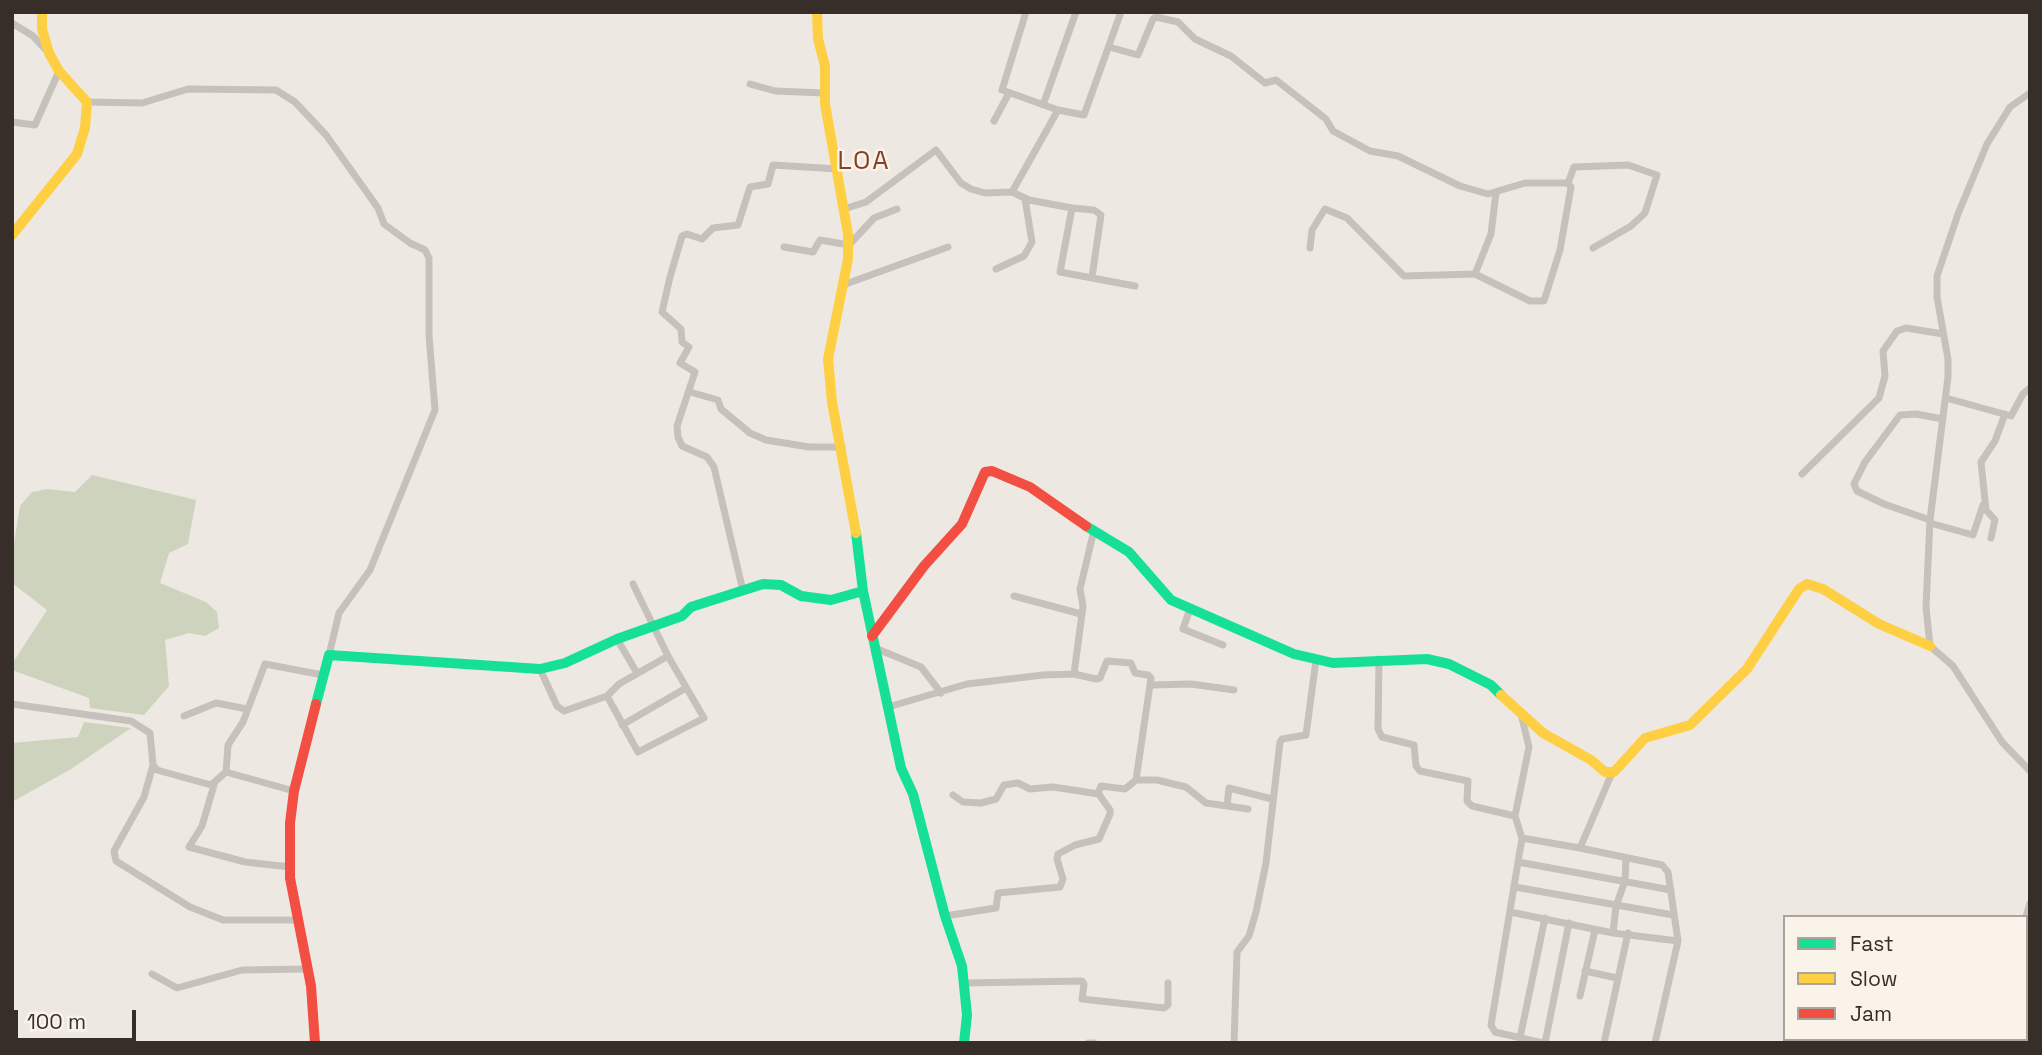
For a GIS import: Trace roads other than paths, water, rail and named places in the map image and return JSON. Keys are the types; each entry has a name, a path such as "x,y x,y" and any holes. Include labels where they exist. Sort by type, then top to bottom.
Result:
{"street":[{"path":"12,235 77,154 85,128 87,102 59,71 49,53 42,29 42,12"},
{"path":"817,12 818,39 825,66 824,93 839,169 849,245 828,359 832,402 842,447 863,591 901,768 913,794 945,916 956,943 967,1015 964,1043"},
{"path":"1026,12 1002,90 1058,110 1084,115 1121,12"},
{"path":"1043,105 1076,12"},
{"path":"1110,47 1140,54 1157,17 1180,23 1193,38 1231,56 1265,83 1276,80 1326,119 1333,131 1370,151 1398,156 1464,188 1488,194 1525,183 1568,183"},
{"path":"12,23 33,36 49,53"},
{"path":"12,122 34,125 59,71"},
{"path":"750,84 775,90 824,93"},
{"path":"87,102 142,103 188,89 276,90 295,102 326,135 378,208 384,224 410,243 425,250 429,258 429,335 435,410 370,570 340,613 294,791 290,867 297,920 308,970 314,1043"},
{"path":"994,121 1009,93"},
{"path":"1930,646 1926,607 1930,521 1948,359 1937,297 1937,276 1948,240 1987,144 2010,107 2030,93"},
{"path":"1012,192 1058,110"},
{"path":"844,209 866,202 936,150 961,183 971,189 985,193 1012,192 1025,199 1094,210 1101,215 1092,277"},
{"path":"743,591 715,467 707,457 682,446 678,437 677,426 695,372 680,362 689,347 682,342 680,328 662,312 680,239 685,234 702,239 713,228 738,225 750,187 768,184 776,164 839,169"},
{"path":"1568,183 1576,166 1628,165 1658,177 1648,195 1645,213 1631,226 1593,248"},
{"path":"1310,248 1312,230 1325,209 1348,218 1404,276 1475,274 1530,301 1546,300 1561,247 1571,187 1568,183"},
{"path":"1475,274 1490,239 1496,192"},
{"path":"996,269 1024,256 1032,242 1025,199"},
{"path":"1072,208 1058,269 1062,273 1135,286"},
{"path":"849,245 874,218 897,209"},
{"path":"784,247 813,252 820,240 849,245"},
{"path":"843,285 948,247"},
{"path":"1802,474 1879,398 1885,376 1883,351 1897,331 1906,328 1943,334"},
{"path":"1945,398 2012,415 2023,394 2030,388"},
{"path":"690,392 718,400 721,409 750,433 765,440 809,447 842,447"},
{"path":"1943,419 1916,414 1900,415 1865,462 1854,484 1857,491 1884,504 1975,534 1984,498 1981,461 1995,441 2005,414"},
{"path":"873,642 924,566 962,524 985,472 999,472 1030,487 1095,529 1114,545 1129,552 1171,600 1294,654 1316,660 1333,663 1427,659 1449,664 1491,685 1550,738 1591,760 1605,772 1612,772"},
{"path":"1984,498 1987,502 1986,512 1995,520 1991,538"},
{"path":"1074,674 1081,614 1080,589 1095,529"},
{"path":"607,696 635,749 641,752 704,718 668,656 633,583"},
{"path":"329,655 540,669 565,663 654,624 686,614 691,607 743,591 774,584 801,596 831,600 863,591"},
{"path":"1580,848 1612,772 1645,738 1690,725 1747,669 1799,589 1807,584 1823,589 1879,624 1930,646 1953,666 2003,742 2030,771"},
{"path":"1014,596 1081,614"},
{"path":"1190,609 1183,628 1223,645"},
{"path":"617,639 637,673"},
{"path":"873,642 921,667 941,693"},
{"path":"540,669 557,706 564,711 607,696 637,673 668,656"},
{"path":"1379,659 1378,729 1382,737 1414,745 1416,766 1420,771 1468,781 1467,801 1472,806 1515,816"},
{"path":"1234,1043 1237,952 1249,936 1256,912 1266,863 1280,742 1282,739 1306,734 1316,660"},
{"path":"888,707 967,684 1074,674 1096,679 1100,678 1107,661 1129,663 1135,673 1150,676 1151,685 1136,780 1125,789 1101,786 1097,790 1111,810 1110,814 1099,839 1075,845 1058,854 1063,879 1060,887 998,893 996,908 945,916"},
{"path":"226,772 228,745 247,709 266,663 323,675"},
{"path":"1151,685 1188,684 1234,690"},
{"path":"622,725 686,688"},
{"path":"184,716 216,703 247,709"},
{"path":"12,704 131,721 150,733 153,765 143,800 113,854 116,861 190,906 223,920 297,920"},
{"path":"1520,712 1527,734 1529,760 1515,816 1522,838 1491,1025 1495,1032 1544,1043 1569,923"},
{"path":"153,765 157,771 214,785"},
{"path":"290,867 250,860 245,862 189,847 201,828 218,776 226,772 294,791"},
{"path":"1136,780 1182,786 1206,803 1248,809"},
{"path":"953,795 963,802 989,801 996,799 1004,785 1017,783 1030,789 1053,787 1099,794"},
{"path":"1227,806 1229,788 1272,799"},
{"path":"1522,838 1665,867 1678,941 1655,1043"},
{"path":"1613,933 1616,906 1625,881 1626,858"},
{"path":"1518,862 1671,890"},
{"path":"1515,887 1674,915"},
{"path":"1510,912 1594,930 1678,941"},
{"path":"1520,1038 1545,918"},
{"path":"1580,996 1594,930"},
{"path":"1604,1043 1628,933"},
{"path":"152,974 177,988 242,970 308,970"},
{"path":"1585,971 1617,978"},
{"path":"964,983 1082,981 1082,999 1164,1008 1168,1005 1168,983"},
{"path":"1088,1043 1094,1043"}],"district":[{"name":"LOA","path":"864,162"}]}
